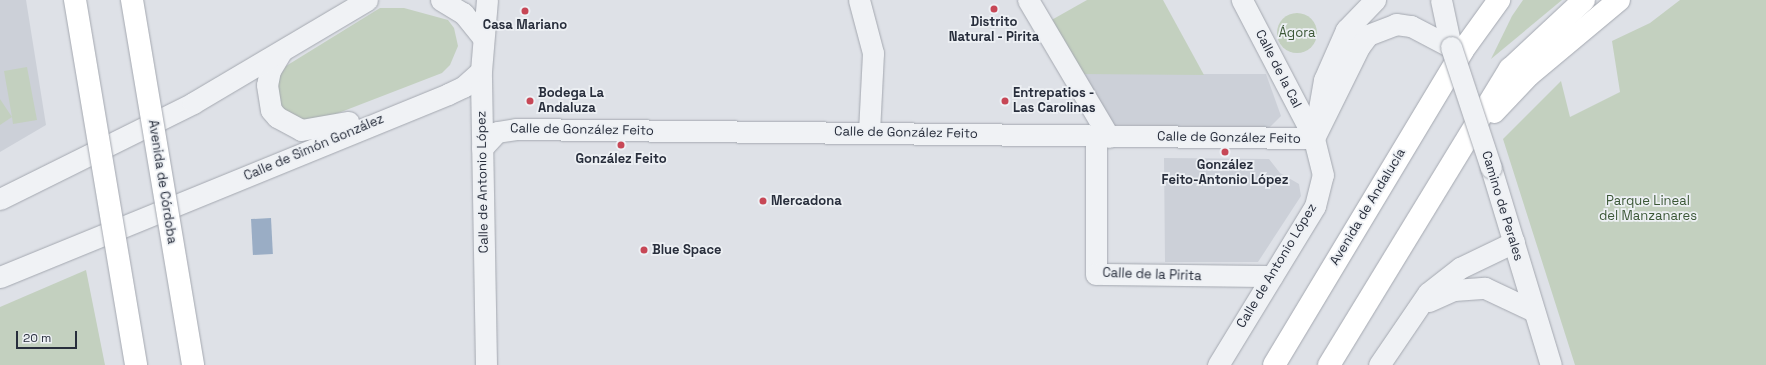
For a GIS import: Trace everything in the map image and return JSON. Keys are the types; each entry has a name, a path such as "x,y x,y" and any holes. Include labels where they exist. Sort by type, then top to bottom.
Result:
{"main road":[{"path":"75,0 136,365"},
{"name":"Avenida de Córdoba","path":"132,0 193,365"},
{"path":"1457,48 1486,0"},
{"path":"1457,48 1500,0"},
{"path":"1329,365 1454,155 1510,69 1584,0"},
{"path":"1454,155 1529,75 1619,0"},
{"name":"Avenida de Andalucía","path":"1274,365 1457,48"}],"street":[{"name":"Calle de Simón González","path":"0,199 193,103 367,0"},
{"path":"441,0 463,13 483,38"},
{"name":"Calle de Antonio López","path":"486,365 481,71 487,0"},
{"path":"859,0 873,53 869,131"},
{"path":"1028,0 1103,137"},
{"name":"Calle de la Cal","path":"1242,0 1314,138"},
{"path":"1314,138 1324,80 1346,30 1374,0"},
{"name":"Camino de Perales","path":"1441,0 1457,48 1491,168 1551,365"},
{"path":"1314,138 1348,72 1359,46 1382,27 1411,26 1457,48"},
{"name":"Calle de Simón González","path":"281,52 270,70 268,96 271,110 293,128 312,131 404,110"},
{"name":"Calle de Simón González","path":"0,277 225,186 404,110 448,94 463,87 481,71"},
{"path":"448,94 474,105 482,114"},
{"name":"Calle de González Feito","path":"482,114 497,132"},
{"name":"Calle de González Feito","path":"482,148 497,132 869,131 1103,137 1314,138"},
{"name":"Calle de la Pirita","path":"1103,137 1096,274 1272,276"},
{"name":"Calle de Antonio López","path":"1218,365 1315,206 1323,175 1314,138"},
{"path":"1379,365 1415,309 1428,293 1460,268 1514,242"},
{"path":"1415,309 1454,290 1485,288 1534,311"}],"shaded area":[{"path":"0,0 26,0 46,125 0,152"},
{"path":"1078,74 1266,74 1281,116 1269,128 1108,125"},
{"path":"1164,158 1269,159 1280,173 1299,184 1301,196 1258,262 1165,262"}],"green space":[{"path":"1087,0 1163,0 1204,75 1078,74 1048,22"},
{"path":"1523,0 1562,0 1491,59 1512,16"},
{"name":"Parque Lineal del Manzanares","path":"1680,0 1766,0 1766,365 1575,365 1503,139 1561,81 1570,117 1620,92 1612,41 1650,23"},
{"path":"380,8 404,8 448,20 454,28 458,46 450,65 442,73 328,117 305,122 282,110 274,84 286,66"},
{"name":"Ágora","path":"1301,13 1308,16 1314,22 1317,33 1316,41 1308,50 1301,53 1293,53 1286,50 1278,41 1277,29 1280,22 1289,14"},
{"path":"27,67 37,120 13,124 4,71"},
{"path":"0,99 12,117 0,125"},
{"path":"86,270 105,365 0,365 0,307"}],"water":[{"path":"271,218 273,254 253,255 251,219"}],"place":[{"name":"Distrito Natural - Pirita","path":"994,9"},
{"name":"Casa Mariano","path":"525,11"},
{"name":"Bodega La Andaluza","path":"530,101"},
{"name":"Entrepatios - Las Carolinas","path":"1005,101"},
{"name":"González Feito","path":"621,145"},
{"name":"González Feito-Antonio López","path":"1225,152"},
{"name":"Mercadona","path":"763,201"},
{"name":"Blue Space","path":"644,250"}]}
